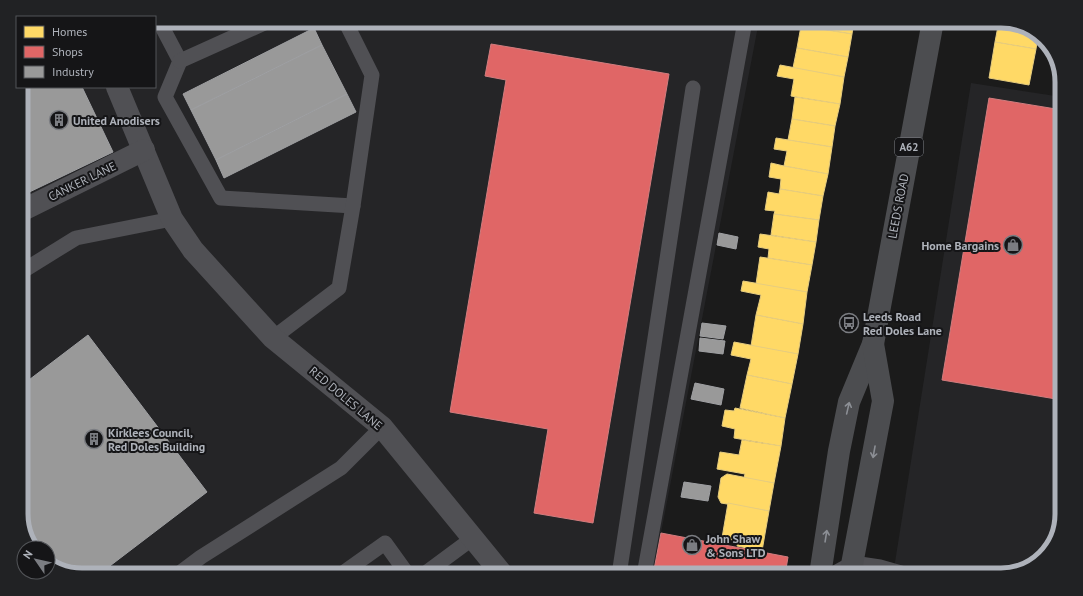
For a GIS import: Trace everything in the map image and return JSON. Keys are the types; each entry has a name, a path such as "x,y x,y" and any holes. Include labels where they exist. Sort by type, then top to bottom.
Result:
{"main road":[{"name":"LEEDS ROAD","path":"821,568 839,451 849,402 873,344 932,28"},
{"name":"LEEDS ROAD","path":"852,568 883,401 873,344"}],"street":[{"path":"117,88 172,219"},
{"name":"CANKER LANE","path":"28,208 144,150"},
{"name":"RED DOLES LANE","path":"172,219 193,250 273,338 382,428 497,568"}],"lane":[{"path":"163,28 180,61"},
{"path":"253,28 180,61 165,97 221,198 353,206"},
{"path":"273,338 339,288 353,206 372,76 348,28"},
{"path":"645,568 744,28"},
{"path":"620,568 693,88"},
{"path":"28,268 76,238 172,219"},
{"path":"187,568 341,468 382,428"},
{"path":"432,568 473,538"},
{"path":"350,568 385,542 403,568"},
{"path":"866,568 884,568"}],"shaded area":[{"path":"156,28 758,28 661,533 788,557 786,568 75,568 56,561 56,540 35,540 28,518 28,88 156,88"},
{"path":"971,83 1055,96 1055,514 1052,531 1046,544 1034,557 1022,564 1008,568 894,568"}],"building: Homes":[{"path":"801,28 814,28 852,34 848,57 797,48"},
{"path":"814,28 853,28 852,34"},
{"path":"998,28 1018,31 1037,41 1036,49 995,42"},
{"path":"995,42 1036,49 1029,85 989,78"},
{"path":"797,48 848,57 844,77 793,68"},
{"path":"780,65 844,77 840,104 791,96 794,79 777,76"},
{"path":"795,97 840,104 835,126 792,119"},
{"path":"792,119 835,126 832,147 788,140"},
{"path":"776,138 832,147 828,174 784,166 787,151 774,149"},
{"path":"771,163 828,174 823,196 780,189 781,179 769,177"},
{"path":"780,189 823,196 819,220 774,214 775,211 765,210 768,192 779,194"},
{"path":"774,214 819,220 816,242 771,235"},
{"path":"760,234 816,242 812,265 768,258 769,249 758,247"},
{"path":"760,257 812,265 807,292 756,284"},
{"path":"743,281 807,292 803,324 756,315 761,295 741,291"},
{"path":"756,315 803,324 798,354 751,346"},
{"path":"734,342 798,354 792,384 747,375 751,359 731,355"},
{"path":"747,375 792,384 785,418 740,408"},
{"path":"735,408 785,418 781,446 734,438 735,429 722,426 725,410 734,411"},
{"path":"742,440 781,446 774,483 744,478 745,474 717,469 720,452 739,455"},
{"path":"727,474 774,483 769,511 721,503 718,497 721,478"},
{"path":"728,503 769,511 762,551 737,546 738,541 722,538"}],"building: Shops":[{"path":"491,44 669,74 593,523 534,513 548,429 450,412 506,80 485,76"},
{"name":"Home Bargains","path":"989,98 1055,109 1055,399 942,380"},
{"name":"John Shaw & Sons LTD","path":"661,533 788,557 786,568 654,568"}],"building: Industry":[{"path":"314,28 322,45 191,110 183,94"},
{"path":"322,45 347,94 216,160 191,110"},
{"name":"United Anodisers","path":"28,88 82,88 113,152 28,193"},
{"path":"347,94 356,112 224,178 216,160"},
{"path":"719,233 738,237 736,249 717,245"},
{"path":"702,323 726,326 723,339 700,336"},
{"name":"Kirklees Council, Red Doles Building","path":"88,335 207,492 107,568 75,568 56,561 56,540 35,540 28,518 28,381"},
{"path":"700,338 725,341 723,354 699,351"},
{"path":"695,383 724,389 721,405 691,399"},
{"path":"684,482 711,486 708,501 681,497"}],"place":[{"name":"United Anodisers","path":"59,120"},
{"name":"Home Bargains","path":"1013,245"},
{"name":"Leeds Road Red Doles Lane","path":"849,323"},
{"name":"Kirklees Council, Red Doles Building","path":"94,439"},
{"name":"John Shaw & Sons LTD","path":"692,545"}]}
